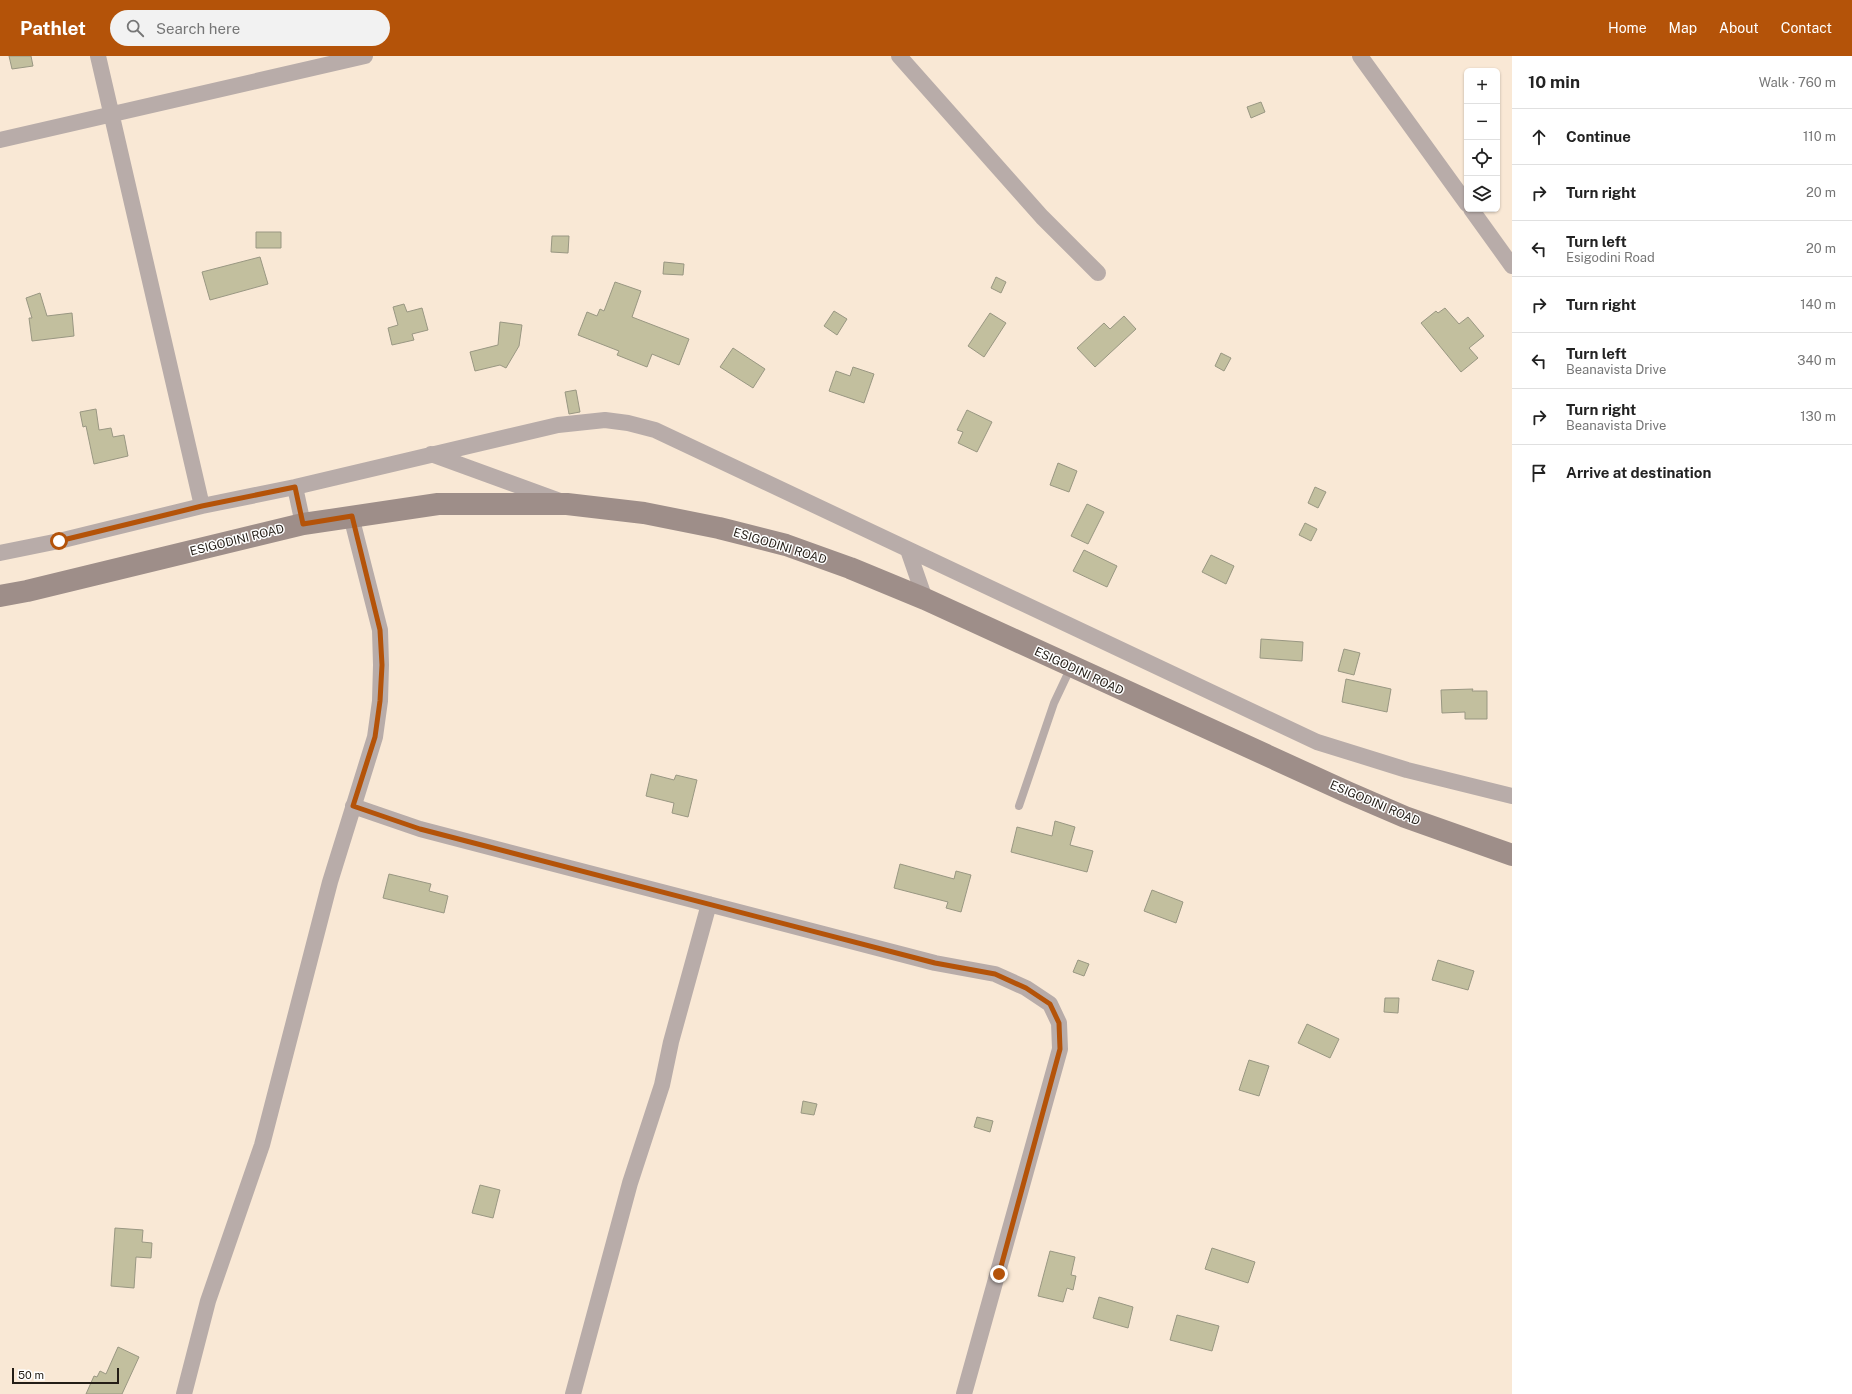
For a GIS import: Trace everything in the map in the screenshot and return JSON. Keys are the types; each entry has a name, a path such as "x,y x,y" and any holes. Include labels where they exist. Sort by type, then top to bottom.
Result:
{"main road":[{"name":"ESIGODINI ROAD","path":"0,596 35,589 303,524 438,504 567,504 644,513 719,528 786,545 850,568 925,599 1347,792 1405,817 1512,856"}],"street":[{"path":"98,56 202,506"},
{"path":"0,140 111,113 365,56"},
{"path":"899,56 1042,217 1098,273"},
{"path":"1360,56 1464,200"},
{"path":"1473,212 1512,266"},
{"path":"0,553 59,541 202,506 295,487 558,425 605,420 628,423 655,430 1317,742 1407,770 1512,796"},
{"path":"431,454 567,504"},
{"path":"295,487 303,524"},
{"path":"184,1394 208,1301 237,1222 262,1145 330,882 375,737 380,701 382,665 380,630 352,516"},
{"path":"908,550 925,599"},
{"path":"353,806 420,829 935,963 995,974 1026,988 1050,1004 1059,1023 1060,1049 964,1394"},
{"path":"573,1394 630,1183 662,1085 709,904"}],"lane":[{"path":"1019,806 1054,703 1071,667"}],"building":[{"path":"9,56 31,56 33,66 12,69"},
{"path":"1261,102 1265,112 1251,118 1247,107"},
{"path":"256,232 281,232 281,248 256,248"},
{"path":"552,236 569,236 568,253 551,252"},
{"path":"260,257 268,284 210,300 202,272"},
{"path":"664,262 684,264 683,275 663,274"},
{"path":"996,277 1006,282 1001,293 991,288"},
{"path":"615,282 641,291 632,317 689,339 679,365 652,354 647,367 617,355 619,351 578,335 587,312 597,316 600,309 604,311"},
{"path":"40,293 47,316 72,313 74,336 32,341 29,318 32,318 26,298"},
{"path":"404,304 407,312 422,308 428,330 412,334 414,340 392,345 388,328 398,325 393,307"},
{"path":"1445,308 1459,324 1468,317 1484,336 1469,348 1478,358 1461,372 1421,323 1436,311 1438,313"},
{"path":"834,311 847,319 837,335 824,326"},
{"path":"990,313 1006,323 984,357 968,346"},
{"path":"1124,316 1136,329 1095,367 1077,348 1104,323 1110,329"},
{"path":"500,322 522,325 519,346 506,368 500,365 475,371 470,352 498,345"},
{"path":"733,348 765,369 753,388 720,367"},
{"path":"1221,353 1231,358 1224,371 1215,366"},
{"path":"853,367 874,374 864,403 829,391 836,371 850,376"},
{"path":"576,390 580,412 569,414 565,392"},
{"path":"96,409 99,430 111,428 113,437 124,435 128,456 94,464 86,426 83,427 80,412"},
{"path":"967,410 992,422 977,452 958,443 963,432 957,430"},
{"path":"1058,463 1077,471 1069,492 1050,485"},
{"path":"1315,487 1326,492 1318,508 1308,503"},
{"path":"1087,504 1104,512 1088,544 1071,536"},
{"path":"1305,523 1317,529 1311,541 1299,535"},
{"path":"1084,550 1117,566 1107,587 1073,571"},
{"path":"1211,555 1234,566 1226,584 1202,572"},
{"path":"1261,639 1303,642 1302,661 1260,658"},
{"path":"1344,649 1360,653 1354,675 1338,671"},
{"path":"1346,679 1391,689 1387,712 1342,702"},
{"path":"1473,689 1472,691 1487,691 1487,719 1465,719 1465,712 1442,713 1441,690"},
{"path":"651,774 674,780 676,775 697,780 688,817 672,813 674,803 646,796"},
{"path":"1055,821 1075,827 1070,845 1093,851 1087,872 1011,852 1017,827 1052,836"},
{"path":"900,864 954,879 956,871 971,875 961,912 946,908 948,902 894,888"},
{"path":"389,874 431,884 429,891 448,896 444,913 383,898"},
{"path":"1152,890 1183,902 1176,923 1144,911"},
{"path":"1078,960 1089,964 1084,976 1073,972"},
{"path":"1438,960 1474,971 1468,990 1432,980"},
{"path":"1385,998 1399,998 1398,1013 1384,1012"},
{"path":"1307,1024 1339,1039 1330,1058 1298,1043"},
{"path":"1249,1060 1269,1066 1259,1096 1239,1090"},
{"path":"803,1101 817,1104 814,1115 801,1113"},
{"path":"977,1117 993,1121 990,1132 974,1127"},
{"path":"480,1185 500,1190 493,1218 472,1213"},
{"path":"115,1228 143,1230 142,1242 152,1243 151,1258 136,1257 134,1288 111,1286"},
{"path":"1212,1248 1255,1262 1248,1283 1205,1269"},
{"path":"1050,1251 1075,1257 1071,1275 1076,1276 1073,1290 1067,1288 1063,1302 1038,1296"},
{"path":"1099,1297 1133,1307 1128,1328 1093,1318"},
{"path":"1177,1315 1219,1326 1212,1351 1170,1340"},
{"path":"118,1347 139,1357 122,1394 86,1394 94,1376 97,1377 100,1371 106,1374"}],"route":[{"path":"59,541 202,506 295,487 303,524 352,516 380,630 382,665 380,701 375,737 353,806 420,829 935,963 995,974 1026,988 1050,1004 1059,1023 1060,1049 999,1274"}]}
